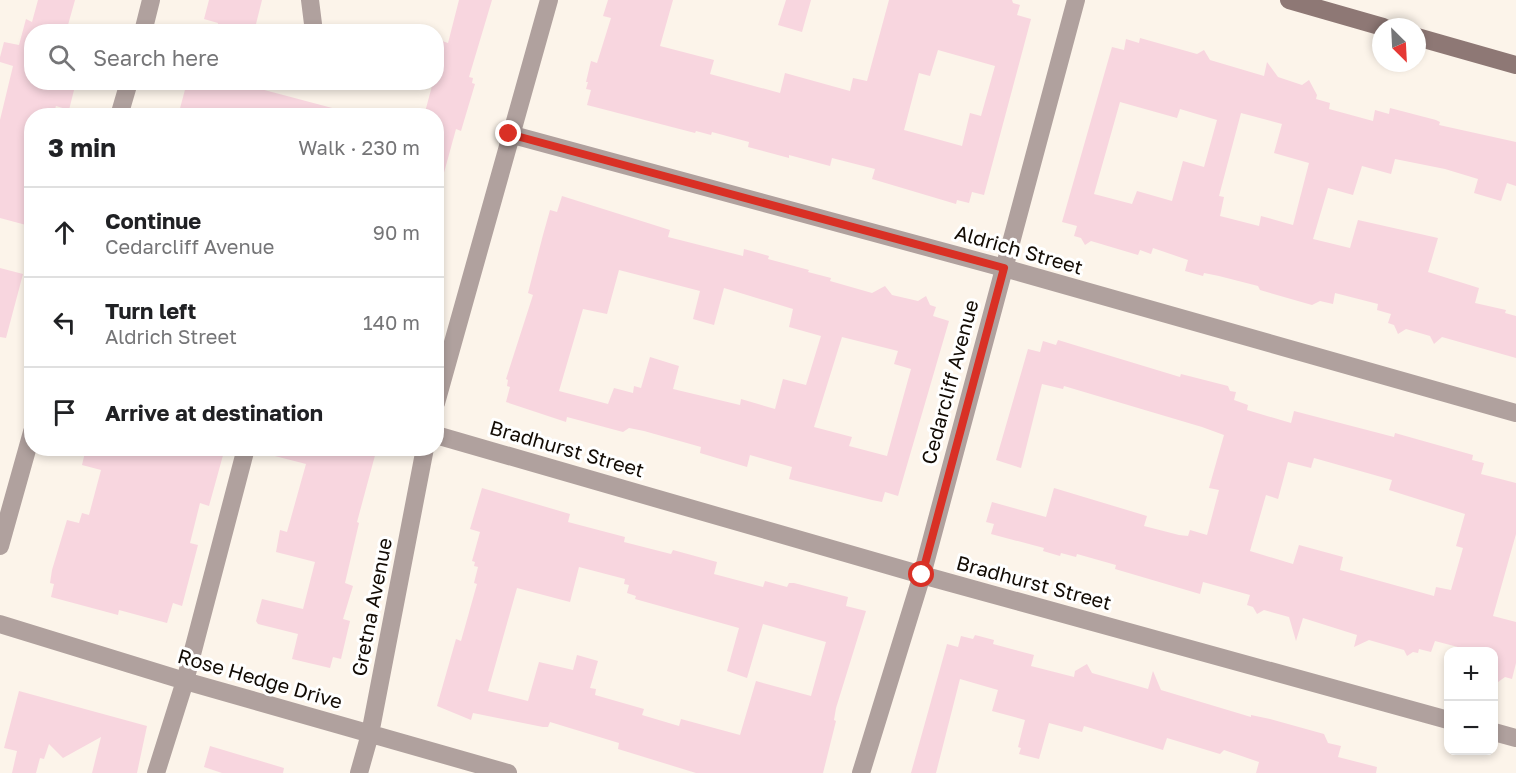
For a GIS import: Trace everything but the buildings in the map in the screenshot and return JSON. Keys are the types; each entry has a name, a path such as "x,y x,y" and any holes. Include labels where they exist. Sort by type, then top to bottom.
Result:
{"street":[{"path":"145,24 152,0"},
{"path":"310,0 313,24"},
{"path":"444,374 509,134 549,0"},
{"name":"Cedarcliff Avenue","path":"861,773 922,575 1076,0"},
{"path":"1289,0 1372,24"},
{"path":"1426,40 1516,65"},
{"path":"121,108 127,90"},
{"name":"Aldrich Street","path":"509,134 1004,268 1516,413"},
{"name":"Bradhurst Street","path":"444,437 922,575 1444,719"},
{"path":"0,546 25,456"},
{"path":"156,773 185,681 244,456"},
{"name":"Gretna Avenue","path":"359,773 370,734 423,456"},
{"name":"Rose Hedge Drive","path":"0,624 185,681 508,773"},
{"path":"1498,733 1516,738"}],"route":[{"path":"509,134 1004,268 922,575"}]}
